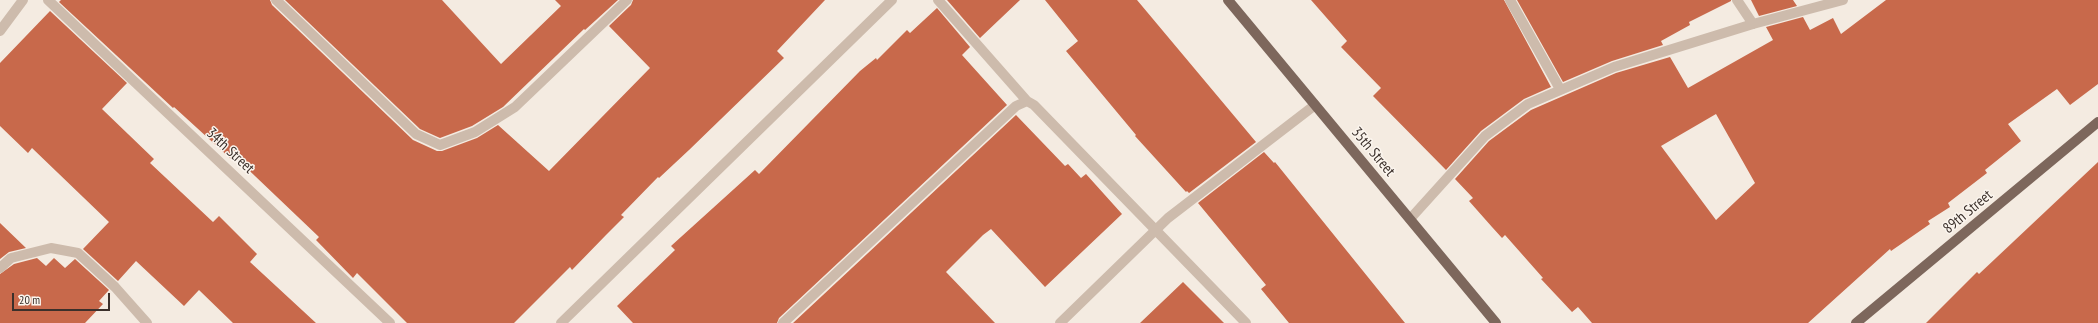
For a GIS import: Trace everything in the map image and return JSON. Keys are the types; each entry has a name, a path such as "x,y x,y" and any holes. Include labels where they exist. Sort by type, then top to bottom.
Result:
{"main road":[{"name":"35th Street","path":"1228,0 1496,323"},
{"name":"89th Street","path":"1856,323 2098,122"}],"street":[{"path":"0,31 24,0"},
{"name":"34th Street","path":"48,0 390,323"},
{"path":"276,0 416,134 440,146 475,132 515,107 627,0"},
{"path":"561,323 892,0"},
{"path":"938,0 1027,101 1034,105 1246,323"},
{"path":"1510,0 1560,89"},
{"path":"1737,0 1753,24"},
{"path":"1410,220 1485,136 1528,104 1614,67 1753,24 1843,0"},
{"path":"783,323 1016,106 1027,101"},
{"path":"1060,323 1168,218 1315,105"},
{"path":"0,268 11,258 50,248 78,253 115,287 147,323"}],"building":[{"path":"61,0 270,0 272,5 413,140 437,151 442,151 477,138 498,125 549,171 650,68 609,26 631,5 633,0 825,0 777,51 784,58 689,150 659,178 658,177 621,215 624,217 572,270 570,267 514,323 407,323 357,273 353,278 316,240 319,237 234,156 231,159 174,107 173,108 59,2"},
{"path":"285,0 442,0 501,64 561,6 555,0 618,0 585,30 584,29 503,107 472,126 440,138 420,129"},
{"path":"947,0 1020,0 980,38"},
{"path":"1045,0 1137,0 1256,142 1189,193 1187,191 1186,192 1135,136 1136,135 1066,51 1078,41"},
{"path":"1311,0 1504,0 1551,87 1524,99 1481,131 1446,170 1373,96 1381,88 1341,47 1347,41"},
{"path":"1517,0 1731,1 1689,22 1690,25 1661,41 1663,45 1612,61 1563,82"},
{"path":"1751,0 1793,0 1797,6 1759,16"},
{"path":"1886,0 2098,0 2098,84 2070,105 2057,89 2008,124 2021,141 1985,170 1987,173 1948,203 1950,207 1928,221 1930,224 1891,251 1890,249 1808,323 1592,323 1578,307 1572,312 1541,279 1543,278 1505,235 1502,238 1469,201 1473,198 1455,179 1489,141 1531,110 1616,73 1670,57 1688,88 1773,40 1766,27 1803,17 1810,30 1833,18 1841,34","holes":["1716,114 1755,183 1716,220 1661,146"]},
{"path":"937,8 970,47 962,55 1007,105 779,318 777,323 633,323 617,306 675,250 671,246 755,170 759,174 860,71 876,58 877,60 907,30 910,33"},
{"path":"50,11 127,83 102,109 154,159 150,163 213,222 219,216 257,254 250,262 316,323 233,323 199,290 184,306 136,261 118,281 83,249 109,222 32,148 28,153 0,126 0,63"},
{"path":"1016,115 1065,166 1068,164 1081,178 1086,174 1122,214 1045,287 991,229 946,272 995,323 793,323"},
{"path":"1264,152 1274,163 1275,162 1405,323 1289,323 1261,289 1266,285 1198,203"},
{"path":"2098,162 2098,323 1926,323 1977,272 1979,274"},
{"path":"0,223 26,248 9,252 0,259"},
{"path":"37,258 46,266 54,258 65,268 75,259 109,290 99,301 103,304 85,323 0,323 0,274 14,264"},
{"path":"1183,282 1224,323 1140,323"}]}
